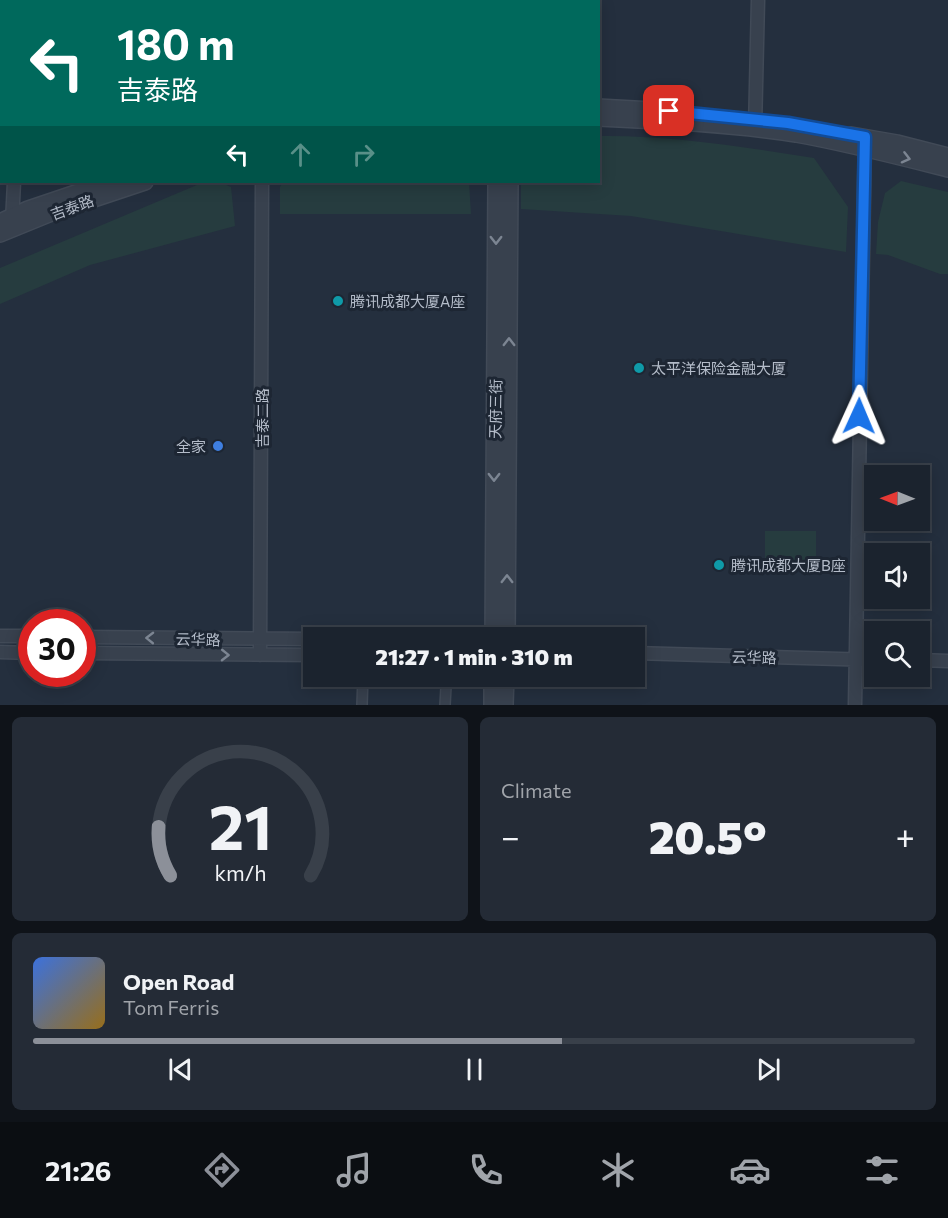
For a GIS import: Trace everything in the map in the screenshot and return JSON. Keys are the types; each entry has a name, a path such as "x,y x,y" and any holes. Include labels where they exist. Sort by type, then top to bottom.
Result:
{"street":[{"path":"755,124 758,0"},
{"path":"600,107 691,112 755,124"},
{"path":"600,118 755,124 788,123 865,143 948,169"},
{"path":"865,143 948,156"},
{"path":"855,705 865,143"},
{"path":"6,226 15,183"},
{"name":"吉泰路","path":"6,226 106,183"},
{"name":"吉泰路","path":"6,226 142,183"},
{"name":"吉泰二路","path":"260,655 262,183"},
{"name":"天府三街","path":"493,627 496,183"},
{"name":"天府三街","path":"507,627 510,183"},
{"path":"0,636 18,636"},
{"name":"云华路","path":"96,637 303,639"},
{"path":"0,652 18,653"},
{"name":"云华路","path":"645,652 864,659"},
{"name":"云华路","path":"96,653 303,655"},
{"path":"930,660 948,661"},
{"path":"363,687 363,705"},
{"path":"445,705 446,687"},
{"path":"492,687 492,705"},
{"path":"506,687 506,705"}],"green space":[{"path":"600,136 680,140 734,146 814,158 848,207 846,252 631,216 521,209 521,183 600,183"},
{"path":"901,181 948,192 948,274 940,274 888,255 876,254 878,222 885,193"},
{"path":"202,183 221,183 231,187 235,226 90,265 0,304 0,268"},
{"path":"282,183 469,183 471,214 280,214 280,187"},
{"path":"765,531 816,531 816,562 765,561"}],"place":[{"name":"腾讯成都大厦A座","path":"338,301"},
{"name":"太平洋保险金融大厦","path":"639,368"},
{"name":"全家","path":"218,446"},
{"name":"腾讯成都大厦B座","path":"719,565"}],"route":[{"path":"669,111 788,123 865,137 859,416"}]}
